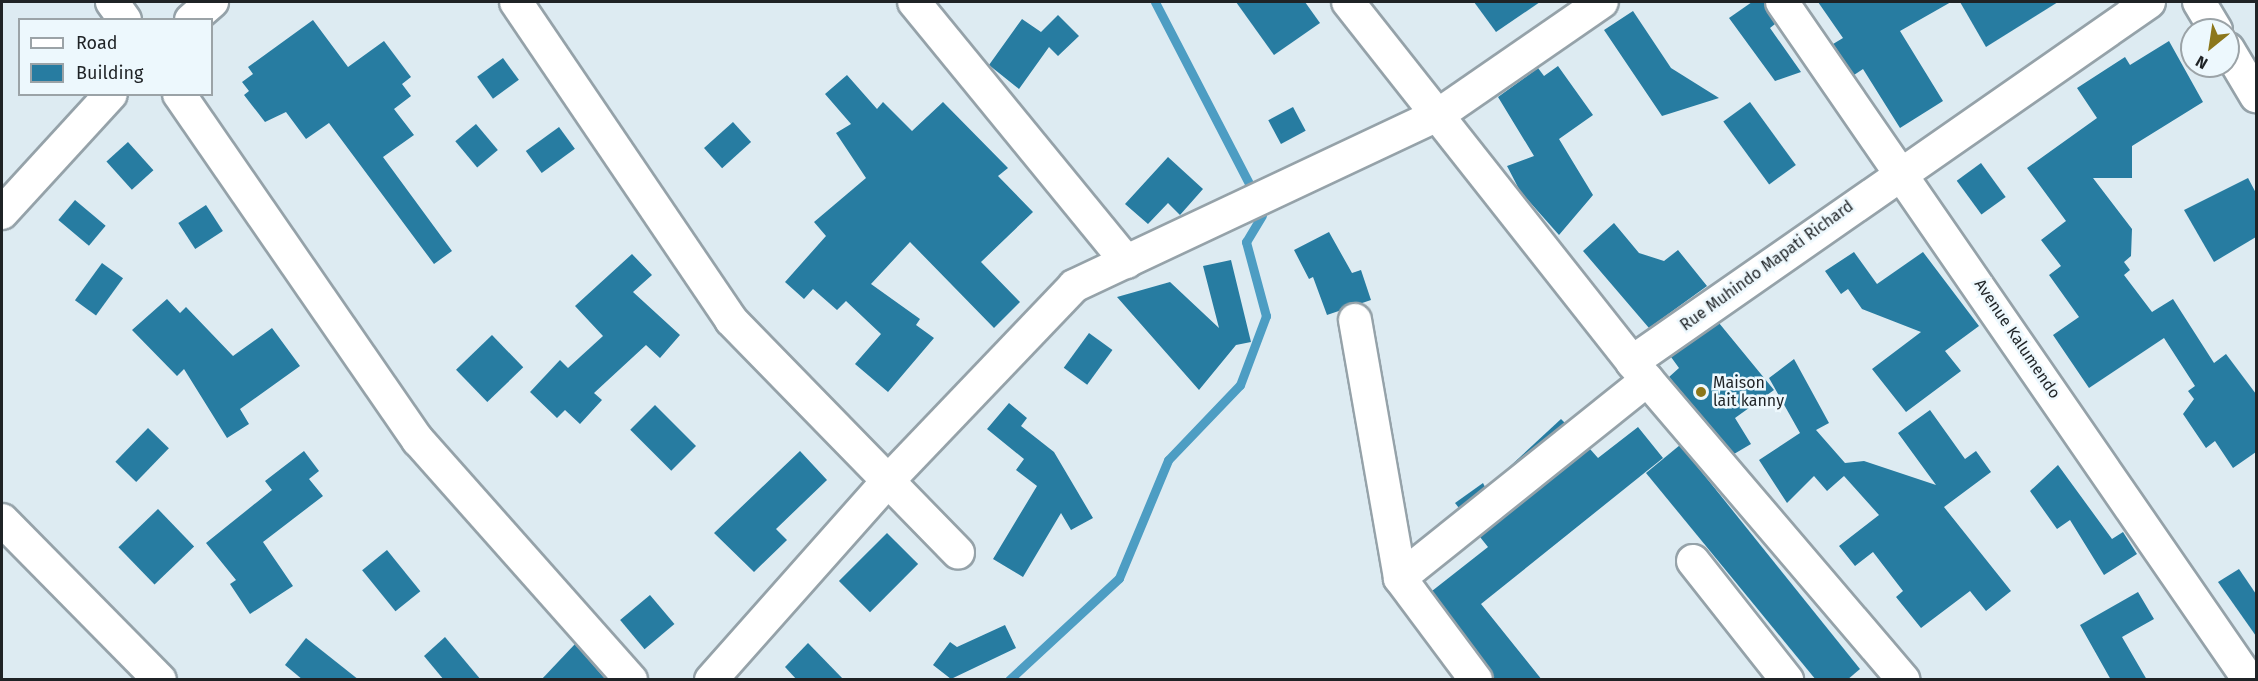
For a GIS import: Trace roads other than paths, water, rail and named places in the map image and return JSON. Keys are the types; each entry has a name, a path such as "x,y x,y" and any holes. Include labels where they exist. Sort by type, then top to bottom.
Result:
{"street":[{"path":"112,2 124,18"},
{"path":"193,18 212,2"},
{"path":"516,2 731,320 958,553"},
{"path":"914,2 1127,262"},
{"path":"1348,2 1640,371 1904,680"},
{"path":"711,680 887,482 1074,286 1438,115 1602,2"},
{"name":"Avenue Kalumendo","path":"1782,2 1902,170 2249,680"},
{"name":"Rue Muhindo Mapati Richard","path":"1400,578 1640,371 1902,170 2149,2"},
{"path":"2199,2 2209,18"},
{"path":"2240,69 2256,96"},
{"path":"2,213 109,96"},
{"path":"180,96 418,440 631,680"},
{"path":"1355,320 1400,578 1476,680"},
{"path":"2,520 160,680"},
{"path":"1693,561 1787,680"}],"waterway":[{"path":"1155,2 1253,191"},
{"path":"1009,680 1119,578 1168,460 1240,385 1266,316 1246,242 1262,215"}],"place":[{"name":"Maison lait kanny","path":"1701,392"}]}
